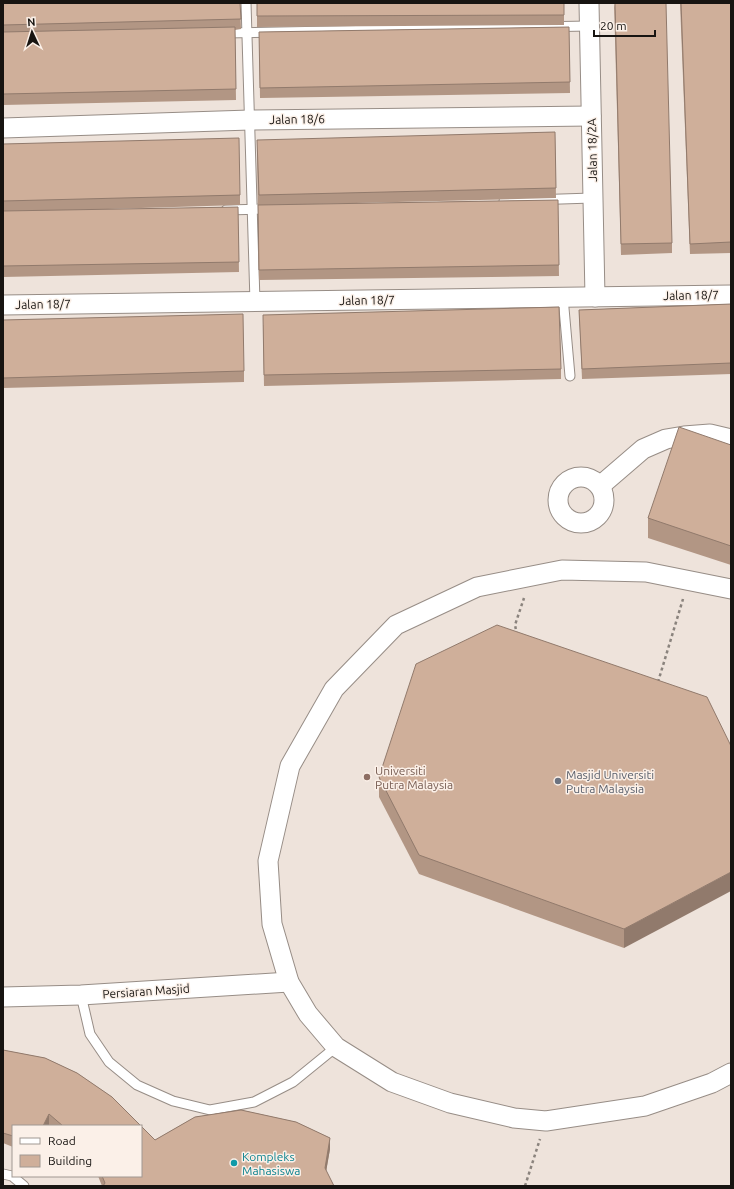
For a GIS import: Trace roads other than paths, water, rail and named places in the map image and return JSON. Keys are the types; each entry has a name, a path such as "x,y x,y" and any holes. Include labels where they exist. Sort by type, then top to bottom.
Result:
{"street":[{"name":"Jalan 18/2A","path":"589,3 595,297"},
{"name":"Jalan 18/6","path":"3,128 250,120 591,116"},
{"name":"Jalan 18/7","path":"3,305 731,295"},
{"path":"600,486 643,449 666,439 710,434 731,439"},
{"path":"731,589 646,572 562,570 477,587 396,625 334,688 290,766 268,861 272,924 289,982 308,1014 336,1047 392,1082 450,1103 514,1118 546,1121 645,1106 712,1083 731,1073"},
{"name":"Persiaran Masjid","path":"3,997 81,996 289,982"}],"lane":[{"path":"246,3 255,302"},
{"path":"215,33 589,26"},
{"path":"498,201 592,198"},
{"path":"213,210 276,208"},
{"path":"563,297 570,376"},
{"path":"81,996 90,1034 109,1062 137,1085 172,1101 210,1110 254,1102 293,1082 336,1047"},
{"path":"13,1177 24,1186"}],"place":[{"name":"Universiti Putra Malaysia","path":"367,777"},
{"name":"Masjid Universiti Putra Malaysia","path":"558,781"},
{"name":"Kompleks Mahasiswa","path":"234,1163"}]}
